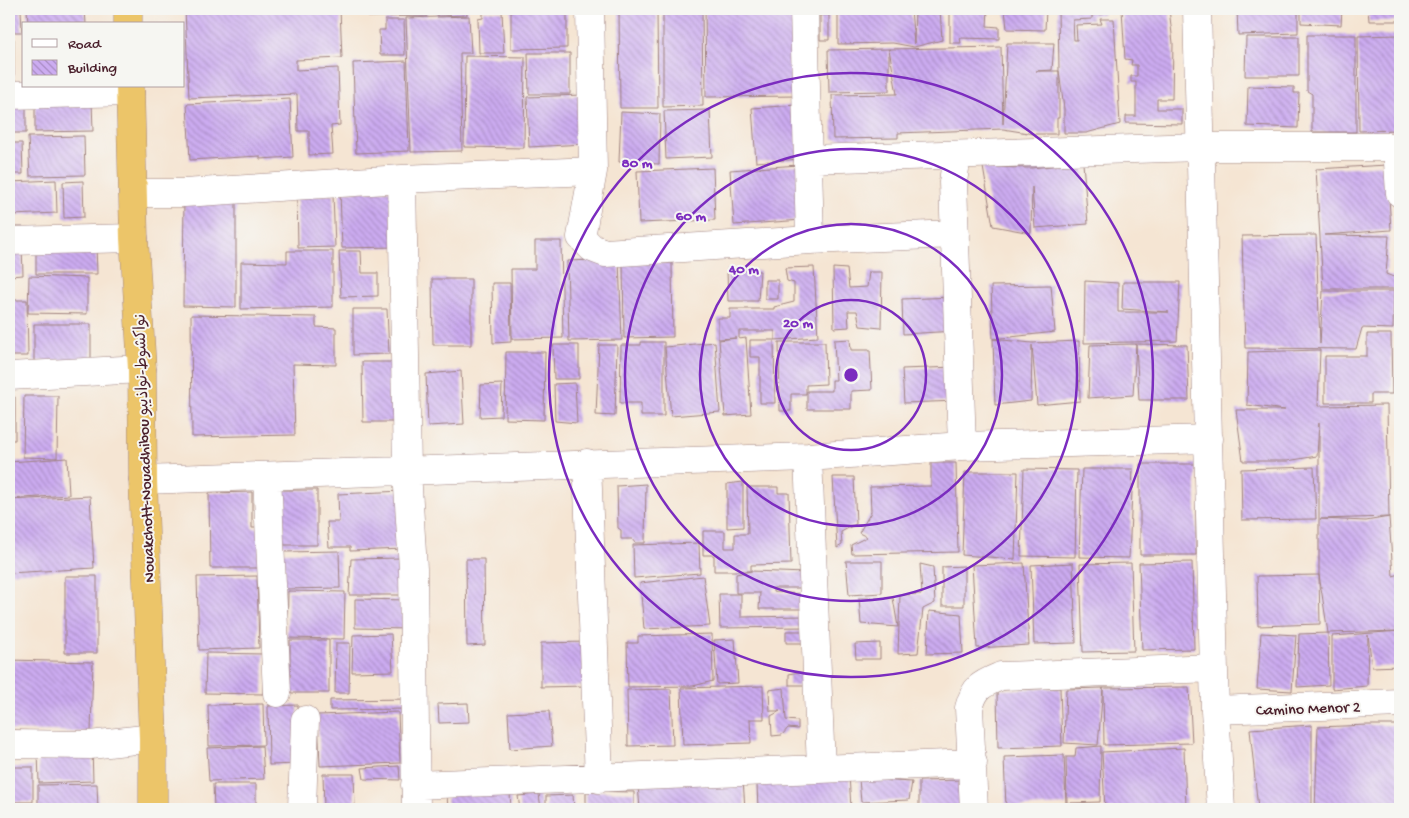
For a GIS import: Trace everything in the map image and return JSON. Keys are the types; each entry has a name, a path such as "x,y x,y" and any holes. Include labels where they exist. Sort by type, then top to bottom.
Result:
{"highway":[{"path":"128,9 128,22"},
{"name":"Nouakchott-Nouadhibou نواكشوط-نواذيبو","path":"130,89 134,238 142,369 143,480 153,738 153,809"}],"street":[{"path":"590,9 594,171 581,237 592,248 605,253 810,240 954,234"},
{"path":"804,9 810,240"},
{"path":"1197,9 1214,668 1221,809"},
{"path":"9,95 130,89"},
{"path":"808,159 1201,147 1399,147 1400,193"},
{"path":"957,155 953,182 962,446"},
{"path":"133,193 184,193 402,179 594,171"},
{"path":"402,179 408,471 413,569 416,797 599,778 822,767 973,763"},
{"path":"9,241 134,238"},
{"path":"9,376 142,369"},
{"path":"143,480 587,463 808,457 962,446 1209,439"},
{"path":"808,457 822,767"},
{"path":"587,463 599,778"},
{"path":"267,476 277,693"},
{"path":"974,809 969,708 973,692 984,683 1001,676 1214,668"},
{"name":"Camino Menor 2","path":"1216,710 1400,703"},
{"path":"302,809 305,720"},
{"path":"9,744 90,745 153,738"}],"building":[{"path":"9,9 21,9 22,32 9,32"},
{"path":"27,9 85,9 86,22 28,22"},
{"path":"185,9 340,9 342,58 296,60 296,70 338,68 340,125 331,126 333,154 309,155 309,131 298,131 297,94 189,98"},
{"path":"368,9 427,9 427,16 368,17"},
{"path":"437,9 467,9 467,15 437,16"},
{"path":"511,9 567,9 567,48 511,49"},
{"path":"663,9 702,9 703,106 663,107"},
{"path":"705,9 798,9 800,96 706,97"},
{"path":"911,9 914,44 915,9 940,9 942,40 914,47 893,43 838,44 838,11"},
{"path":"950,9 988,9 987,26 999,27 999,39 960,38 961,43 950,43"},
{"path":"1005,9 1046,9 1045,30 1007,29"},
{"path":"1058,9 1104,9 1104,14 1092,15 1092,19 1073,20 1074,40 1077,40 1076,25 1102,24 1100,19 1114,19 1120,124 1086,133 1064,133 1064,109 1059,71"},
{"path":"1122,9 1169,9 1173,43 1172,99 1157,99 1157,109 1182,109 1182,124 1126,123 1126,116 1136,116 1136,82 1131,82 1131,76 1137,76 1137,65 1131,65 1132,60 1125,59"},
{"path":"1237,9 1298,9 1298,33 1238,35"},
{"path":"1301,9 1342,9 1341,25 1301,23"},
{"path":"1368,9 1400,9 1400,21 1369,21"},
{"path":"619,10 657,10 658,108 620,108"},
{"path":"483,11 502,11 504,53 479,53 478,19 483,18"},
{"path":"820,15 829,15 829,40 820,40"},
{"path":"469,16 471,53 460,53 462,151 411,152 406,18"},
{"path":"385,20 404,20 405,55 380,55 379,30 385,30"},
{"path":"1307,35 1356,35 1356,132 1312,132 1312,94 1307,91"},
{"path":"1400,35 1400,130 1359,131 1358,36"},
{"path":"1246,37 1299,37 1299,76 1245,76"},
{"path":"9,39 14,39 14,76 9,76"},
{"path":"1007,43 1054,43 1052,70 1036,71 1059,71 1057,134 1034,134 1003,129 898,133 898,138 833,139 832,95 897,94 889,49 1001,47 1003,124"},
{"path":"889,49 889,91 829,92 828,50"},
{"path":"528,53 570,53 570,94 529,94"},
{"path":"465,56 525,57 524,148 464,147"},
{"path":"406,61 409,151 356,153 353,63"},
{"path":"1248,86 1294,87 1294,93 1299,93 1298,128 1247,126"},
{"path":"582,95 584,144 529,147 527,97"},
{"path":"12,98 26,98 26,133 12,133"},
{"path":"290,99 293,157 260,159 260,156 190,160 187,104"},
{"path":"92,101 93,131 35,132 35,103"},
{"path":"798,105 801,159 756,162 752,108"},
{"path":"710,110 712,157 666,159 664,111"},
{"path":"621,112 660,114 659,164 619,162"},
{"path":"84,136 85,175 30,176 28,137"},
{"path":"9,143 22,143 23,174 9,174"},
{"path":"1083,163 1088,224 1035,228 1032,187 1031,233 993,226 983,167 1031,168"},
{"path":"798,165 802,220 734,225 730,170"},
{"path":"1387,165 1391,230 1324,235 1389,236 1386,274 1396,278 1397,289 1323,289 1316,169"},
{"path":"713,168 715,220 639,223 637,171"},
{"path":"56,180 57,213 12,215 10,182"},
{"path":"83,181 84,217 64,218 63,182"},
{"path":"395,190 397,247 342,248 340,192"},
{"path":"184,193 236,193 236,307 183,306"},
{"path":"297,195 333,195 335,247 298,248"},
{"path":"1316,235 1320,344 1323,291 1394,291 1393,329 1362,328 1356,349 1245,348 1242,236"},
{"path":"535,241 561,241 563,338 512,339 511,269 535,269"},
{"path":"22,244 23,275 9,276 9,245"},
{"path":"36,244 96,244 97,274 36,274"},
{"path":"287,251 333,251 333,307 241,309 241,262 287,263"},
{"path":"339,251 361,251 362,273 378,273 378,296 341,297"},
{"path":"619,259 622,340 569,341 567,261"},
{"path":"623,263 672,263 673,337 624,338"},
{"path":"814,267 818,337 775,340 775,331 739,331 739,339 746,338 751,414 725,416 719,340 736,338 718,339 718,318 730,318 730,309 774,309 774,307 794,302 794,283 787,281 785,268"},
{"path":"833,268 847,269 849,288 867,287 869,272 882,272 881,328 860,326 857,311 848,311 849,327 834,328"},
{"path":"727,270 760,271 758,301 728,301"},
{"path":"29,276 87,278 87,314 28,313"},
{"path":"432,279 471,279 471,345 433,345"},
{"path":"765,280 778,280 778,299 765,299"},
{"path":"1085,281 1118,283 1118,312 1169,312 1122,309 1123,282 1180,282 1177,341 1084,343"},
{"path":"492,283 510,283 511,342 493,343"},
{"path":"1051,285 1055,332 993,339 991,286"},
{"path":"954,297 956,331 903,334 902,299"},
{"path":"9,300 27,300 28,356 9,356"},
{"path":"353,309 387,309 389,354 353,355"},
{"path":"191,315 316,317 316,327 336,328 336,365 293,364 295,435 192,437"},
{"path":"34,324 91,324 91,361 34,361"},
{"path":"1367,334 1391,334 1392,394 1371,394 1371,403 1325,403 1325,356 1367,356"},
{"path":"850,339 851,350 870,350 872,390 851,391 851,409 807,409 807,391 832,391 832,380 836,380 834,340"},
{"path":"993,339 1032,343 1079,341 1080,401 1037,405 1032,345 1031,401 995,405"},
{"path":"750,340 774,340 775,403 760,403 760,357 750,357"},
{"path":"641,342 664,342 664,416 641,416 641,403 620,403 621,345 641,345"},
{"path":"715,342 720,412 671,416 665,347"},
{"path":"779,342 825,342 826,384 806,385 806,394 791,394 791,411 780,411"},
{"path":"1136,344 1133,395 1088,398 1090,345"},
{"path":"1136,344 1187,345 1189,400 1139,400"},
{"path":"553,345 579,345 579,379 554,379"},
{"path":"599,345 617,345 615,416 596,415"},
{"path":"1320,350 1318,406 1387,405 1389,517 1393,576 1400,574 1400,631 1328,633 1319,575 1319,423 1317,456 1287,461 1243,461 1236,410 1285,410 1247,405 1248,352","holes":["1389,517 1366,521 1320,519"]},
{"path":"506,352 545,352 544,420 505,419"},
{"path":"362,362 397,362 397,422 363,422"},
{"path":"956,367 958,401 904,403 902,369"},
{"path":"461,371 464,424 428,426 426,374"},
{"path":"575,383 577,423 555,421 554,384"},
{"path":"502,384 501,416 480,417 481,385"},
{"path":"24,396 58,396 57,458 23,457"},
{"path":"9,397 15,397 15,440 9,440"},
{"path":"67,458 69,495 9,499 9,462"},
{"path":"931,463 956,463 958,552 852,554 851,545 867,537 859,533 871,512 870,487 931,486"},
{"path":"1140,464 1196,464 1196,555 1140,555"},
{"path":"1314,467 1316,519 1242,520 1241,469"},
{"path":"1024,469 1077,470 1075,557 1021,556"},
{"path":"1082,469 1133,469 1129,558 1079,557"},
{"path":"965,472 1018,472 1015,559 962,555"},
{"path":"833,477 854,477 856,524 841,532 842,545 837,548"},
{"path":"743,482 743,527 727,528 727,484"},
{"path":"646,484 645,543 635,543 632,539 621,539 621,530 618,528 617,486"},
{"path":"747,487 778,487 778,493 789,493 791,564 751,565 751,571 714,571 714,555 703,555 703,531 725,531 725,548 735,548 735,534 748,534"},
{"path":"281,490 317,490 317,545 280,545"},
{"path":"403,491 405,549 350,551 350,547 329,547 327,522 339,522 338,494"},
{"path":"252,492 252,528 264,528 264,568 210,568 209,493"},
{"path":"90,496 94,568 9,573 9,500"},
{"path":"699,543 700,573 634,578 633,545"},
{"path":"339,551 340,588 284,589 283,552"},
{"path":"401,558 400,595 349,595 351,559"},
{"path":"466,559 484,559 485,645 467,646"},
{"path":"846,561 882,561 882,593 849,595"},
{"path":"1192,562 1194,649 1142,650 1139,563"},
{"path":"1024,563 1029,645 977,648 972,565"},
{"path":"1073,563 1076,643 1034,644 1031,565"},
{"path":"1131,563 1134,651 1083,652 1080,564"},
{"path":"920,564 933,567 935,603 923,609 918,653 898,654 900,595 922,594"},
{"path":"964,566 964,606 942,606 942,567"},
{"path":"751,571 806,573 805,588 773,588 773,592 803,594 805,609 759,609 760,593 736,593 736,574"},
{"path":"1319,575 1320,624 1258,626 1257,576"},
{"path":"65,576 97,576 97,653 65,653"},
{"path":"257,576 259,648 199,650 197,577"},
{"path":"703,576 710,626 644,629 640,583"},
{"path":"288,591 345,592 344,639 287,638"},
{"path":"719,594 741,594 741,617 806,616 806,627 720,628"},
{"path":"859,598 893,598 898,627 861,624"},
{"path":"355,599 409,600 409,629 355,628"},
{"path":"929,611 961,614 963,653 927,654"},
{"path":"786,631 805,631 805,643 786,643"},
{"path":"1400,631 1400,666 1372,667 1368,635 1367,686 1332,689 1332,636"},
{"path":"1261,633 1296,635 1292,691 1257,689"},
{"path":"1328,633 1329,685 1297,687 1299,634"},
{"path":"391,634 393,671 352,672 353,635"},
{"path":"712,634 713,681 693,686 628,687 627,643 638,643 638,636"},
{"path":"735,639 738,683 717,684 714,640"},
{"path":"290,640 329,640 329,693 290,693"},
{"path":"586,642 587,686 541,687 541,643"},
{"path":"336,643 350,643 349,693 335,693"},
{"path":"880,643 880,659 856,659 855,644"},
{"path":"206,653 264,654 263,694 205,693"},
{"path":"9,660 93,662 91,732 9,730"},
{"path":"798,672 807,674 809,685 789,685 789,674"},
{"path":"763,686 764,719 750,719 751,743 683,745 681,688"},
{"path":"1189,687 1192,743 1104,745 1103,688"},
{"path":"784,688 786,720 798,721 798,729 788,728 782,735 772,736 771,716 780,711 770,711 769,690"},
{"path":"1060,688 1062,746 998,748 997,690"},
{"path":"1103,688 1098,745 1064,743 1066,689"},
{"path":"671,689 673,745 628,746 627,690"},
{"path":"411,699 408,709 330,710 330,700"},
{"path":"468,703 469,722 439,723 438,704"},
{"path":"263,704 264,745 209,746 208,705"},
{"path":"298,705 299,764 269,765 268,706"},
{"path":"549,711 552,746 510,749 508,713"},
{"path":"398,712 400,763 320,766 318,715"},
{"path":"1312,725 1312,809 1258,809 1250,729"},
{"path":"1400,725 1400,809 1315,809 1318,727"},
{"path":"262,746 264,779 209,781 207,748"},
{"path":"1101,746 1100,802 1067,803 1066,757 1075,757 1076,748"},
{"path":"1184,748 1186,809 1105,809 1102,752"},
{"path":"92,749 93,781 39,783 38,751"},
{"path":"1064,755 1066,805 1006,808 1004,757"},
{"path":"399,766 400,780 364,779 362,768"},
{"path":"9,767 33,767 33,802 9,802"},
{"path":"323,774 354,774 355,809 324,809"},
{"path":"849,774 851,809 758,809 757,785"},
{"path":"743,779 745,809 640,809 638,785"},
{"path":"859,779 912,782 909,800 861,802"},
{"path":"964,780 965,809 919,809 919,781"},
{"path":"97,784 98,809 38,809 38,785"},
{"path":"213,784 256,784 256,809 214,809"},
{"path":"586,791 634,792 634,809 586,809"},
{"path":"510,793 511,809 448,809 447,795"},
{"path":"539,794 541,809 520,809 518,796"},
{"path":"573,795 574,809 546,809 546,796"},
{"path":"9,807 34,807 34,809 9,809"}]}
